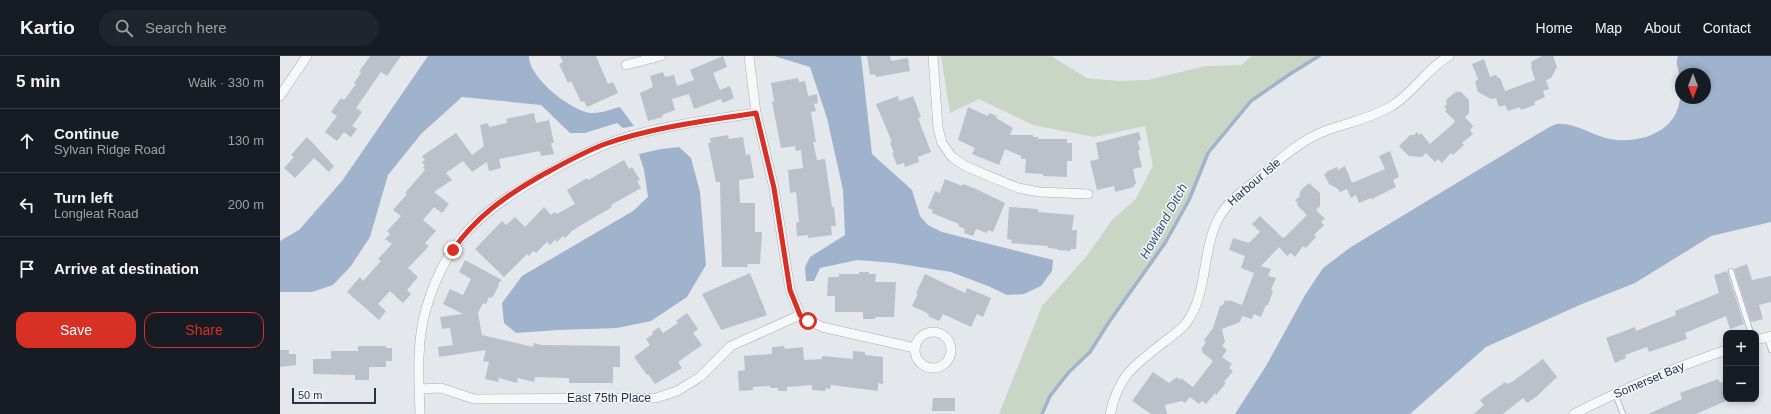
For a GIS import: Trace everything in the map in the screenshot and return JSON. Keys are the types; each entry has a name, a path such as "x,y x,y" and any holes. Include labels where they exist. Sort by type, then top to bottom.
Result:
{"street":[{"path":"280,96 307,56"},
{"path":"626,65 661,56"},
{"path":"749,56 756,113 774,188 790,290 800,315 822,327 915,348"},
{"path":"933,56 938,128 942,143 952,157 965,166 1018,188 1039,192 1088,194"},
{"name":"Harbour Isle","path":"1110,414 1115,394 1127,372 1179,330 1192,314 1198,299 1213,231 1223,210 1234,198 1288,152 1305,141 1324,132 1373,116 1392,107 1412,90 1432,67 1449,56"},
{"path":"420,414 419,389 421,331 425,310 433,288 453,250 472,226 486,212 517,190 565,163 604,145 634,135 665,128 756,113"},
{"name":"East 75th Place","path":"419,389 441,388 474,399 656,398 677,391 700,378 731,346 800,315"},
{"path":"1759,339 1769,337"},
{"name":"Somerset Bay","path":"1574,414 1615,394 1694,361 1723,351"}],"lane":[{"path":"1731,271 1750,330"},
{"path":"1769,337 1771,350"},
{"path":"1615,394 1623,414"}],"green space":[{"path":"941,56 1051,56 1087,78 1117,81 1148,80 1205,66 1241,65 1252,56 1319,56 1251,101 1208,153 1189,200 1165,243 1109,322 1090,352 1069,372 1050,396 1042,414 999,414 1042,306 1086,257 1112,220 1135,200 1153,166 1145,126 1094,137 1033,125 979,99 950,113"}],"water":[{"path":"428,56 529,56 536,74 564,101 574,107 593,113 620,107 634,126 623,128 617,123 585,133 570,133 541,105 462,97 421,134 388,175 370,237 351,266 333,285 312,292 280,292 280,241 299,230 342,181"},
{"path":"774,56 861,56 872,154 912,190 920,216 928,225 942,232 1053,260 1052,271 1041,286 1024,294 1007,295 951,272 894,263 857,260 820,268 814,281 806,281 805,267 810,257 845,235 843,190 827,118 810,67"},
{"path":"1678,56 1771,56 1771,222 1711,236 1635,283 1582,304 1486,347 1410,414 1235,414 1266,366 1305,295 1323,268 1351,247 1553,125 1570,125 1610,139 1631,140 1652,135 1661,130 1669,123 1679,104 1711,104 1711,68 1678,68"},
{"path":"679,147 691,158 700,192 706,265 687,297 651,321 617,328 516,333 504,323 502,303 522,276 633,211 648,197 644,170 639,154"}],"building":[{"path":"370,56 401,56 387,76 381,72 356,108 362,112 352,126 357,129 351,137 344,132 337,141 325,132 337,116 331,112 341,98 344,100 356,84 354,83 361,73 359,72"},
{"path":"560,56 596,56 608,84 613,82 618,93 587,107 584,101 581,102 571,81 568,83 559,64 563,62"},
{"path":"723,56 727,67 713,73 720,90 730,86 734,98 723,103 721,99 694,109 689,94 672,99 675,110 662,115 663,117 648,121 640,93 653,87 650,76 663,72 665,77 674,75 677,86 694,80 690,70"},
{"path":"867,56 890,56 891,61 908,58 910,71 876,77 875,74 870,75"},
{"path":"1542,56 1553,56 1557,67 1551,78 1546,80 1549,89 1543,91 1545,97 1534,102 1535,105 1521,110 1520,107 1508,111 1505,105 1499,107 1496,98 1491,99 1478,92 1475,82 1478,79 1472,64 1484,59 1490,77 1496,75 1500,78 1505,91 1535,80 1531,62"},
{"path":"798,78 799,82 805,81 808,96 817,94 818,103 814,104 816,111 811,112 816,142 813,142 817,160 825,159 836,226 831,226 832,235 808,238 808,235 797,236 796,223 799,222 796,192 790,193 788,170 803,168 801,150 796,151 795,146 781,148 772,102 774,101 771,83"},
{"path":"1457,91 1458,93 1460,91 1469,100 1469,113 1465,117 1473,126 1470,130 1473,134 1462,143 1464,145 1453,155 1451,153 1442,163 1438,159 1435,162 1426,153 1422,157 1409,156 1399,146 1410,135 1414,135 1417,132 1419,135 1421,133 1430,144 1454,123 1455,121 1445,111 1447,109 1444,107 1447,104 1447,99"},
{"path":"898,96 899,101 913,96 921,117 918,118 931,152 918,157 919,162 905,167 904,163 897,165 892,153 894,153 890,143 892,142 876,104"},
{"path":"968,107 988,116 989,113 997,116 996,118 1013,128 1010,135 1033,135 1033,137 1038,137 1038,139 1067,139 1067,143 1072,143 1072,161 1067,161 1067,177 1043,176 1043,174 1025,173 1026,159 1021,159 1021,156 1005,149 999,165 972,154 975,148 958,140"},
{"path":"534,113 536,123 549,120 554,143 551,143 554,154 541,156 540,151 499,159 501,168 489,171 487,162 472,172 463,161 446,173 452,180 434,192 449,204 442,213 434,207 423,220 436,231 425,243 429,246 408,268 418,277 407,290 411,294 403,303 390,291 378,304 386,311 379,320 347,292 360,277 363,281 381,261 378,259 392,244 385,239 390,234 387,231 401,216 393,210 407,194 405,193 425,170 423,167 425,166 422,162 425,160 422,156 456,133 472,155 484,146 480,125 488,123 489,127 507,123 506,119"},
{"path":"1139,132 1141,140 1138,141 1140,150 1138,151 1142,167 1133,169 1136,184 1134,187 1115,192 1114,186 1097,190 1090,161 1099,159 1096,143"},
{"path":"728,135 729,139 743,137 746,155 750,154 754,178 739,180 740,203 755,203 755,232 762,232 760,264 747,264 748,267 722,267 720,182 716,182 708,143 711,143 710,138"},
{"path":"307,137 334,166 329,172 314,158 295,178 284,168 294,157 291,155"},
{"path":"1390,151 1399,177 1393,180 1396,187 1372,199 1371,198 1359,203 1356,195 1351,198 1347,189 1340,192 1338,189 1329,184 1324,174 1337,167 1338,170 1345,166 1352,183 1385,169 1379,156"},
{"path":"624,160 629,169 632,167 640,180 637,181 641,188 611,205 612,207 573,230 565,238 563,236 557,242 555,240 550,245 547,242 536,253 533,251 529,256 527,254 504,277 475,249 502,221 506,225 515,217 525,227 544,207 551,215 554,212 557,214 575,204 567,190 587,178 588,180"},
{"path":"945,179 962,186 963,184 974,188 1005,203 993,232 988,230 987,233 976,229 973,236 964,233 965,229 958,226 959,224 932,213 933,210 928,208 935,191 940,193"},
{"path":"1309,183 1320,193 1320,206 1316,210 1325,219 1321,222 1324,225 1314,235 1316,237 1306,248 1303,246 1295,257 1291,253 1287,256 1279,247 1261,266 1271,269 1268,276 1276,278 1271,290 1273,291 1268,305 1266,305 1261,317 1254,314 1252,319 1242,316 1240,322 1222,329 1225,342 1222,346 1227,350 1222,357 1232,364 1229,368 1233,371 1224,382 1226,383 1206,404 1202,401 1199,404 1190,397 1185,403 1182,401 1165,405 1167,414 1151,414 1132,401 1153,372 1169,383 1177,377 1180,380 1181,378 1193,387 1213,361 1202,352 1203,351 1201,349 1206,342 1204,340 1213,328 1220,306 1223,305 1225,300 1242,305 1254,273 1241,268 1245,256 1229,250 1233,238 1249,243 1260,232 1252,224 1260,216 1283,238 1285,237 1307,215 1297,205 1298,203 1295,200 1300,196 1299,194 1302,189"},
{"path":"1009,207 1038,209 1038,212 1074,215 1072,230 1077,230 1076,249 1071,249 1070,251 1058,250 1048,248 1048,246 1011,243 1012,240 1007,239"},
{"path":"465,260 502,280 498,284 499,285 492,298 489,297 486,304 483,303 478,313 482,335 533,347 534,343 541,345 620,346 620,367 613,367 613,383 569,383 569,378 535,377 534,382 518,378 517,383 499,378 498,382 485,379 489,362 483,361 486,350 439,357 438,347 453,345 450,328 442,329 440,317 463,314 443,304 450,289 463,295 471,279 459,272"},
{"path":"1747,264 1752,280 1771,276 1771,302 1759,305 1763,319 1751,322 1734,269"},
{"path":"1727,271 1744,324 1730,329 1726,316 1685,333 1687,339 1649,352 1647,347 1625,355 1626,358 1615,363 1606,338 1635,327 1636,331 1676,315 1675,311 1719,293 1714,275"},
{"path":"859,272 876,274 875,282 896,282 894,317 875,317 875,319 863,319 863,312 835,312 835,296 827,296 828,277 839,277 839,274 859,274"},
{"path":"750,273 767,315 721,330 702,294"},
{"path":"925,274 965,293 967,288 991,298 983,317 977,314 971,327 943,314 939,321 928,316 929,314 912,306"},
{"path":"687,313 698,329 693,333 702,345 678,362 682,368 655,384 634,357 650,345 646,339 653,334 652,332 659,327 663,333 678,323 676,321"},
{"path":"358,346 386,346 386,348 392,348 392,361 386,361 386,367 369,367 369,380 355,380 355,375 313,374 313,359 331,359 331,351 358,351"},
{"path":"784,346 785,349 803,347 804,360 822,359 822,356 853,359 853,351 865,352 865,355 883,357 883,384 878,383 878,391 831,385 830,389 826,388 825,391 812,390 812,385 787,387 787,391 778,391 778,388 770,388 770,386 753,387 753,390 739,391 738,371 745,370 744,356 772,354 772,347"},
{"path":"280,350 289,350 289,354 296,354 296,365 280,367"},
{"path":"1543,359 1557,377 1536,397 1527,403 1523,398 1503,414 1474,414 1484,405 1480,400 1505,382 1507,384 1512,382"},
{"path":"1718,379 1720,383 1723,382 1724,402 1696,414 1648,414 1682,399 1680,393"},
{"path":"933,398 955,398 955,411 932,411"}],"waterway":[{"name":"Howland Ditch","path":"1042,414 1050,396 1069,372 1090,352 1109,322 1165,243 1189,200 1208,153 1251,101 1319,56"}],"route":[{"path":"453,250 472,226 502,199 579,156 604,145 634,135 665,128 756,113 774,188 790,290 800,315 808,321"}]}
